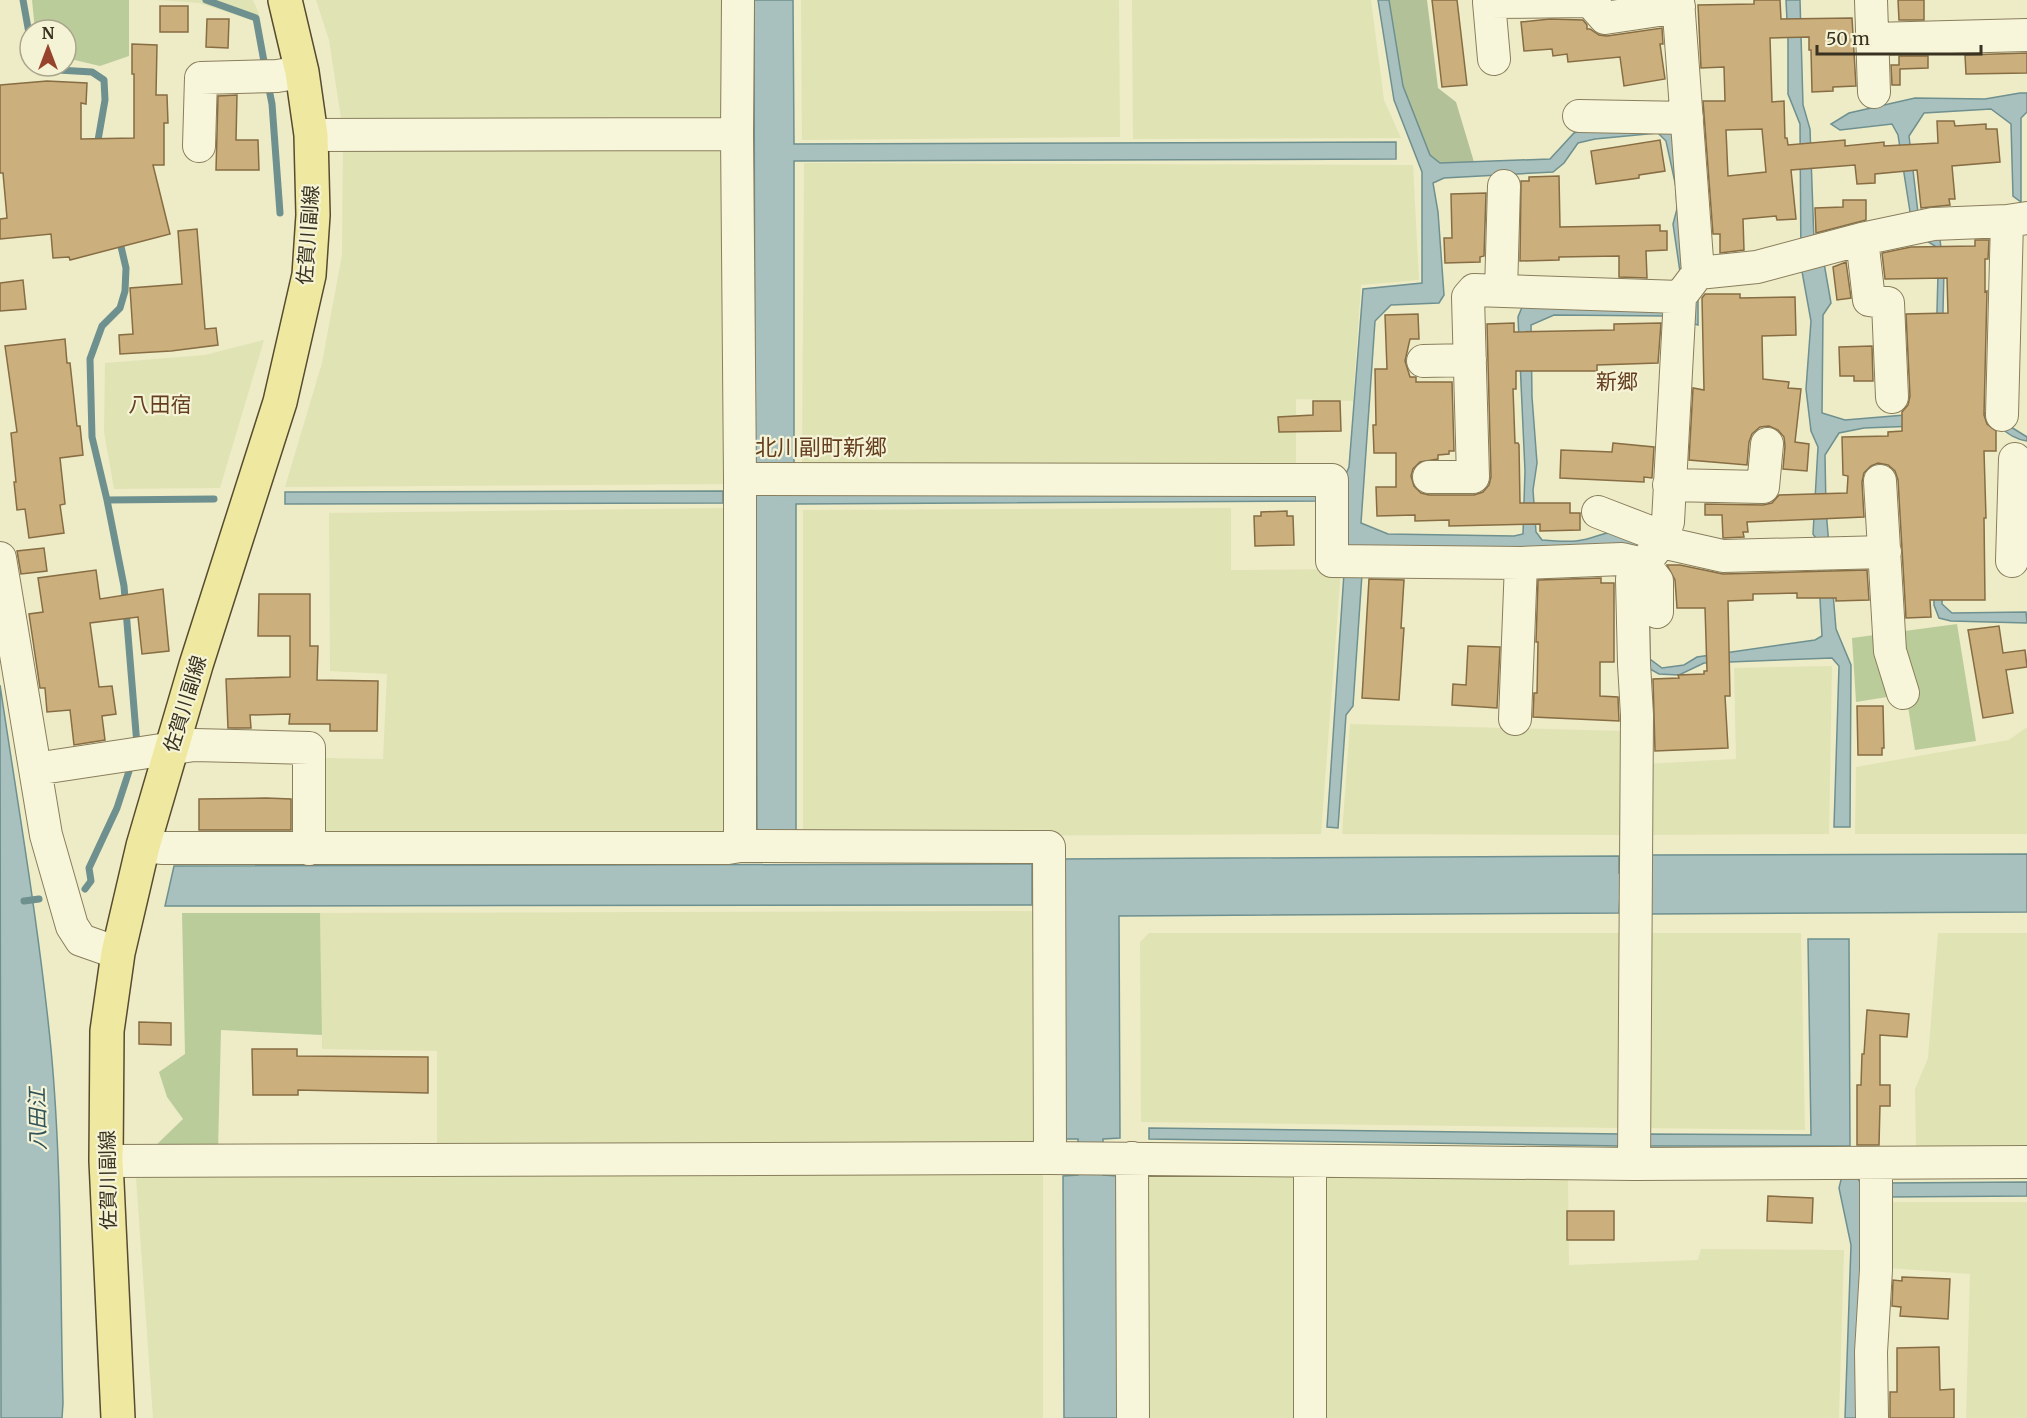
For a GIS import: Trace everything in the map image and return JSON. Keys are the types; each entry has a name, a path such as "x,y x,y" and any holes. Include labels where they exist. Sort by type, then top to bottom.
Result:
{"main road":[{"name":"佐賀川副線","path":"118,1418 106,1161 107,1031 118,953 143,846 148,752 196,665 283,391 309,276 313,215 311,135 278,74 285,0"}],"street":[{"path":"738,0 737,134 741,492 740,846"},
{"path":"1871,0 1874,92"},
{"path":"1494,59 1489,2 1590,1 1605,18 1679,4 1687,118 1686,294 1669,484 1668,522 1648,558 1632,579 1637,715 1634,1164"},
{"path":"1873,39 2027,35"},
{"path":"199,146 201,78 278,74"},
{"path":"1579,116 1687,118"},
{"path":"311,135 737,134"},
{"path":"1501,291 1504,186"},
{"path":"1429,477 1473,477 1468,297 1474,290 1686,294 1757,267 1862,239 1933,224 2017,220 2016,314 2002,415"},
{"path":"1862,239 1869,300 1888,303 1892,397"},
{"path":"1423,361 1470,360"},
{"path":"1669,484 1763,487 1767,444"},
{"path":"2012,561 2020,506 2015,459"},
{"path":"741,492 1332,480 1332,561 1521,563 1622,558 1885,552"},
{"path":"1880,480 1890,651 1903,693"},
{"path":"1598,512 1648,558 1657,581 1657,612"},
{"path":"0,558 46,835 72,926 81,939 118,953"},
{"path":"1515,719 1521,563"},
{"path":"35,769 194,745 309,748 309,849"},
{"path":"143,846 309,849 728,848 740,846 1049,847 1062,1158"},
{"path":"1120,1158 1133,1418"},
{"path":"106,1161 1120,1158 1634,1164 2027,1162"},
{"path":"1310,1161 1310,1418"},
{"path":"1872,1418 1871,1352 1876,1270 1876,1163"}],"green space":[{"path":"32,0 129,0 129,56 100,66 78,61 78,18 34,18"},
{"path":"158,0 253,0 259,14 254,21 199,3"},
{"path":"316,0 726,0 726,123 342,125 329,40"},
{"path":"801,0 1119,0 1120,137 802,140"},
{"path":"1132,0 1371,0 1384,100 1401,138 1133,139"},
{"path":"1389,0 1427,0 1438,88 1456,102 1474,162 1440,163 1430,155 1403,86"},
{"path":"729,143 729,484 285,487 322,363 342,255 343,145"},
{"path":"804,163 1413,165 1419,280 1361,285 1353,401 1296,399 1296,471 802,469"},
{"path":"264,340 220,488 114,489 104,432 105,363 205,355"},
{"path":"727,508 729,840 318,840 322,758 383,759 387,674 330,671 329,513"},
{"path":"1231,508 1231,570 1341,569 1321,834 803,837 803,510"},
{"path":"1957,624 1976,741 1915,750 1906,694 1856,702 1852,638"},
{"path":"1832,666 1829,834 1644,835 1645,764 1736,759 1734,668"},
{"path":"1350,724 1628,731 1628,835 1342,834"},
{"path":"2027,727 2027,834 1855,834 1856,767 2009,740"},
{"path":"1037,911 1039,1146 437,1150 437,1051 322,1049 320,913"},
{"path":"182,913 320,913 322,1035 221,1030 218,1151 152,1149 183,1119 167,1097 159,1072 185,1054"},
{"path":"1149,933 1627,933 1625,1128 1141,1122 1140,942"},
{"path":"1647,933 1801,933 1805,1130 1644,1128"},
{"path":"1938,933 2027,933 2027,1149 1916,1148 1915,1089 1928,1058"},
{"path":"1043,1173 1043,1418 153,1418 136,1178"},
{"path":"1140,1173 1302,1175 1302,1418 1140,1418"},
{"path":"1320,1176 1568,1179 1569,1265 1698,1260 1701,1249 1844,1250 1839,1418 1321,1418"},
{"path":"1886,1202 2027,1202 2027,1418 1966,1418 1970,1274 1888,1268"}],"water":[{"path":"754,0 793,0 794,144 1396,142 1396,159 794,161 794,467 755,467"},
{"path":"1378,0 1389,0 1403,86 1430,155 1440,163 1550,159 1574,133 1591,126 1678,133 1698,289 1698,325 1667,316 1554,315 1531,325 1532,397 1537,463 1533,490 1536,532 1542,540 1550,541 1576,541 1616,531 1633,534 1644,540 1649,585 1650,659 1662,668 1684,665 1697,657 1815,640 1822,636 1818,561 1820,544 1813,534 1818,447 1811,431 1806,389 1811,321 1801,266 1800,124 1788,94 1786,0 1800,0 1803,105 1810,129 1814,241 1824,263 1831,303 1823,315 1822,413 1845,420 1917,414 1936,349 1938,273 1935,246 1922,238 1930,234 1940,240 1944,271 1942,350 1976,410 1995,417 2027,437 2027,441 2013,437 1989,420 1975,415 1946,421 1942,604 1952,613 2026,612 2027,623 1951,621 1939,618 1934,605 1934,439 1917,426 1864,428 1839,433 1825,455 1826,510 1836,629 1851,665 1850,827 1834,827 1839,666 1832,658 1704,663 1679,675 1659,674 1641,664 1637,551 1345,551 1345,476 1349,467 1363,289 1422,283 1422,172 1394,100","holes":["1658,133 1666,141 1676,187 1677,209 1673,224 1680,272 1655,309 1525,300 1518,317 1525,471 1523,534 1514,536 1388,534 1361,523 1375,321 1391,305 1439,303 1444,295 1438,212 1433,183 1444,178 1553,172 1564,163 1578,143 1595,139"]},
{"path":"2027,93 2027,112 2021,118 2021,202 2013,196 2011,124 1991,109 1924,113 1909,136 1918,213 1911,218 1898,135 1892,124 1840,130 1831,124 1849,113 1915,98 1985,99"},
{"path":"723,491 723,503 285,504 285,492"},
{"path":"1318,491 1318,501 796,504 796,831 757,832 756,494"},
{"path":"1344,573 1362,574 1353,706 1346,715 1338,828 1327,827"},
{"name":"八田江","path":"0,685 34,912 55,1093 59,1182 62,1418 1,1418"},
{"path":"2027,854 2027,912 1650,914 1650,896 1620,896 1619,913 1119,916 1120,1138 1103,1139 1103,1175 1118,1176 1119,1418 1064,1418 1063,1176 1078,1175 1078,1139 1062,1139 1061,859 1619,856 1619,873 1649,873 1650,855"},
{"path":"1032,864 1032,905 165,906 174,866"},
{"path":"1808,939 1849,939 1850,1146 1647,1146 1647,1134 1811,1135"},
{"path":"1149,1128 1622,1134 1622,1146 1149,1139"},
{"path":"1856,1175 1864,1190 1858,1418 1845,1418 1851,1245 1839,1188 1842,1176"},
{"path":"2027,1182 2027,1196 1887,1197 1887,1183"}],"building":[{"path":"1432,0 1457,0 1467,85 1442,87"},
{"path":"1754,0 1780,0 1781,19 1852,18 1856,86 1833,87 1833,91 1812,92 1809,37 1770,38 1772,102 1784,101 1785,138 1787,138 1788,145 1845,140 1845,146 1884,142 1884,146 1938,143 1937,121 1954,121 1955,126 1986,124 1986,129 1997,129 2000,162 1952,166 1955,199 1949,199 1950,205 1921,208 1917,170 1875,174 1875,183 1857,184 1855,165 1791,170 1796,219 1777,220 1776,216 1743,219 1744,250 1720,253 1720,234 1713,234 1703,101 1725,101 1724,67 1701,68 1698,5 1754,4","holes":["1762,129 1766,172 1728,176 1726,130"]},
{"path":"1898,0 1924,0 1924,20 1899,20"},
{"path":"160,6 188,6 188,32 160,32"},
{"path":"207,19 229,19 228,48 206,47"},
{"path":"1550,19 1583,20 1587,29 1607,36 1662,28 1663,44 1660,44 1665,79 1624,86 1620,57 1568,62 1567,54 1553,56 1552,49 1524,51 1521,22"},
{"path":"132,44 157,45 156,95 167,95 168,123 164,123 164,165 153,165 170,234 70,260 69,257 53,258 51,234 0,239 0,219 7,218 3,173 0,173 0,85 47,81 87,83 86,104 81,103 81,139 134,138"},
{"path":"2027,53 2027,73 1966,74 1965,55"},
{"path":"1899,56 1928,56 1928,68 1900,69 1900,85 1892,85 1891,65 1899,65"},
{"path":"237,95 236,140 258,140 259,170 216,170 218,96"},
{"path":"1660,140 1665,171 1639,175 1639,178 1596,184 1591,151"},
{"path":"1559,176 1560,227 1660,225 1660,231 1667,231 1667,250 1646,251 1647,278 1619,277 1619,256 1559,257 1559,260 1520,261 1521,181 1529,181 1529,177"},
{"path":"1486,193 1484,256 1480,257 1480,262 1445,263 1444,238 1452,238 1451,194"},
{"path":"1843,200 1866,200 1866,220 1816,233 1815,208 1843,207"},
{"path":"197,229 205,329 216,328 218,345 120,354 119,335 133,334 130,288 182,284 178,231"},
{"path":"1975,240 1989,240 1988,259 1985,259 1985,292 1987,291 1984,415 1987,424 1996,431 1996,451 1984,451 1985,600 1930,600 1931,617 1906,618 1898,480 1895,471 1888,465 1878,463 1864,473 1862,482 1864,517 1747,522 1748,532 1743,532 1744,537 1723,538 1722,515 1705,515 1705,504 1763,505 1772,503 1779,495 1847,493 1848,476 1843,475 1842,437 1888,436 1888,432 1902,431 1902,412 1908,405 1910,396 1906,314 1948,313 1947,278 1885,279 1882,253 1911,247 1975,246"},
{"path":"1846,262 1851,298 1837,300 1833,267"},
{"path":"23,280 26,309 0,311 0,283"},
{"path":"1705,294 1740,294 1740,298 1795,297 1796,335 1762,336 1763,379 1789,382 1788,388 1801,389 1795,442 1809,444 1807,471 1783,469 1784,437 1778,430 1769,426 1760,427 1752,434 1747,465 1689,460 1693,388 1704,390 1702,298"},
{"path":"1418,314 1419,339 1410,339 1405,361 1410,377 1416,377 1416,382 1452,382 1454,451 1438,455 1438,459 1420,462 1413,469 1411,476 1414,486 1421,493 1429,495 1474,495 1483,492 1489,485 1491,477 1487,324 1514,323 1514,332 1614,330 1614,324 1661,323 1658,363 1597,365 1597,371 1516,371 1516,389 1513,389 1515,443 1519,445 1520,503 1570,503 1570,513 1580,513 1580,530 1540,531 1540,524 1449,526 1449,520 1415,521 1415,515 1377,516 1376,487 1396,487 1396,453 1374,453 1375,369 1387,369 1385,315"},
{"path":"65,339 83,455 60,458 65,504 60,505 64,533 29,538 25,509 17,510 11,433 17,432 5,346"},
{"path":"1872,346 1873,381 1854,381 1854,376 1840,376 1839,347"},
{"path":"1313,401 1340,401 1341,431 1279,432 1278,417 1313,415"},
{"path":"1613,443 1654,447 1652,478 1644,477 1644,482 1560,478 1561,450 1612,452"},
{"path":"1287,511 1287,516 1293,516 1294,545 1255,546 1254,516 1261,516 1261,512"},
{"path":"44,548 47,571 21,574 17,551"},
{"path":"1667,565 1680,565 1723,574 1867,570 1869,600 1836,601 1836,598 1797,598 1797,593 1753,594 1753,600 1728,601 1730,696 1725,696 1728,748 1655,751 1653,679 1679,678 1678,675 1704,674 1704,671 1707,671 1705,608 1677,608 1675,580"},
{"path":"96,570 100,599 163,589 169,651 142,654 138,617 90,623 99,687 112,686 116,714 102,716 105,740 74,745 70,710 47,712 45,688 40,688 29,614 43,612 38,578"},
{"path":"1601,578 1601,583 1614,583 1614,662 1600,662 1600,696 1618,697 1619,721 1533,717 1534,693 1537,693 1538,580"},
{"path":"1369,579 1404,580 1401,628 1404,628 1399,700 1362,698"},
{"path":"259,594 310,594 310,646 318,646 317,680 378,681 377,731 330,731 330,724 289,724 290,714 250,715 251,728 228,728 226,679 290,677 290,636 258,636"},
{"path":"1999,626 2003,653 2025,650 2027,667 2006,670 2013,713 1983,718 1968,630"},
{"path":"1468,646 1500,647 1497,708 1452,705 1453,684 1466,685"},
{"path":"1857,706 1883,706 1884,748 1882,748 1882,755 1858,755"},
{"path":"199,799 291,799 291,830 199,830"},
{"path":"1867,1010 1909,1014 1907,1037 1880,1035 1880,1085 1890,1085 1890,1106 1880,1106 1879,1145 1857,1145 1857,1085 1861,1085"},
{"path":"139,1022 171,1023 171,1045 139,1044"},
{"path":"252,1049 297,1049 297,1056 428,1057 428,1093 298,1090 298,1095 253,1095"},
{"path":"1768,1196 1813,1198 1812,1223 1767,1221"},
{"path":"1567,1211 1614,1211 1614,1240 1567,1240"},
{"path":"1902,1277 1950,1279 1948,1319 1900,1316 1901,1307 1892,1306 1893,1280 1902,1281"},
{"path":"1939,1347 1940,1390 1954,1389 1954,1418 1890,1418 1890,1392 1897,1392 1897,1348"}],"waterway":[{"path":"23,0 26,18"},
{"path":"206,0 256,18 265,67"},
{"path":"78,71 92,72 104,80 105,100 97,146"},
{"path":"268,84 272,104 280,213"},
{"path":"119,238 126,268 125,291 120,308 102,326 90,359 92,437 124,586 137,745"},
{"path":"107,500 214,499"},
{"path":"85,889 91,881 89,868 117,808 131,765"},
{"path":"24,901 39,899"}],"district":[{"name":"新郷","path":"1617,382"},
{"name":"八田宿","path":"160,405"},
{"name":"北川副町新郷","path":"821,447"}]}
